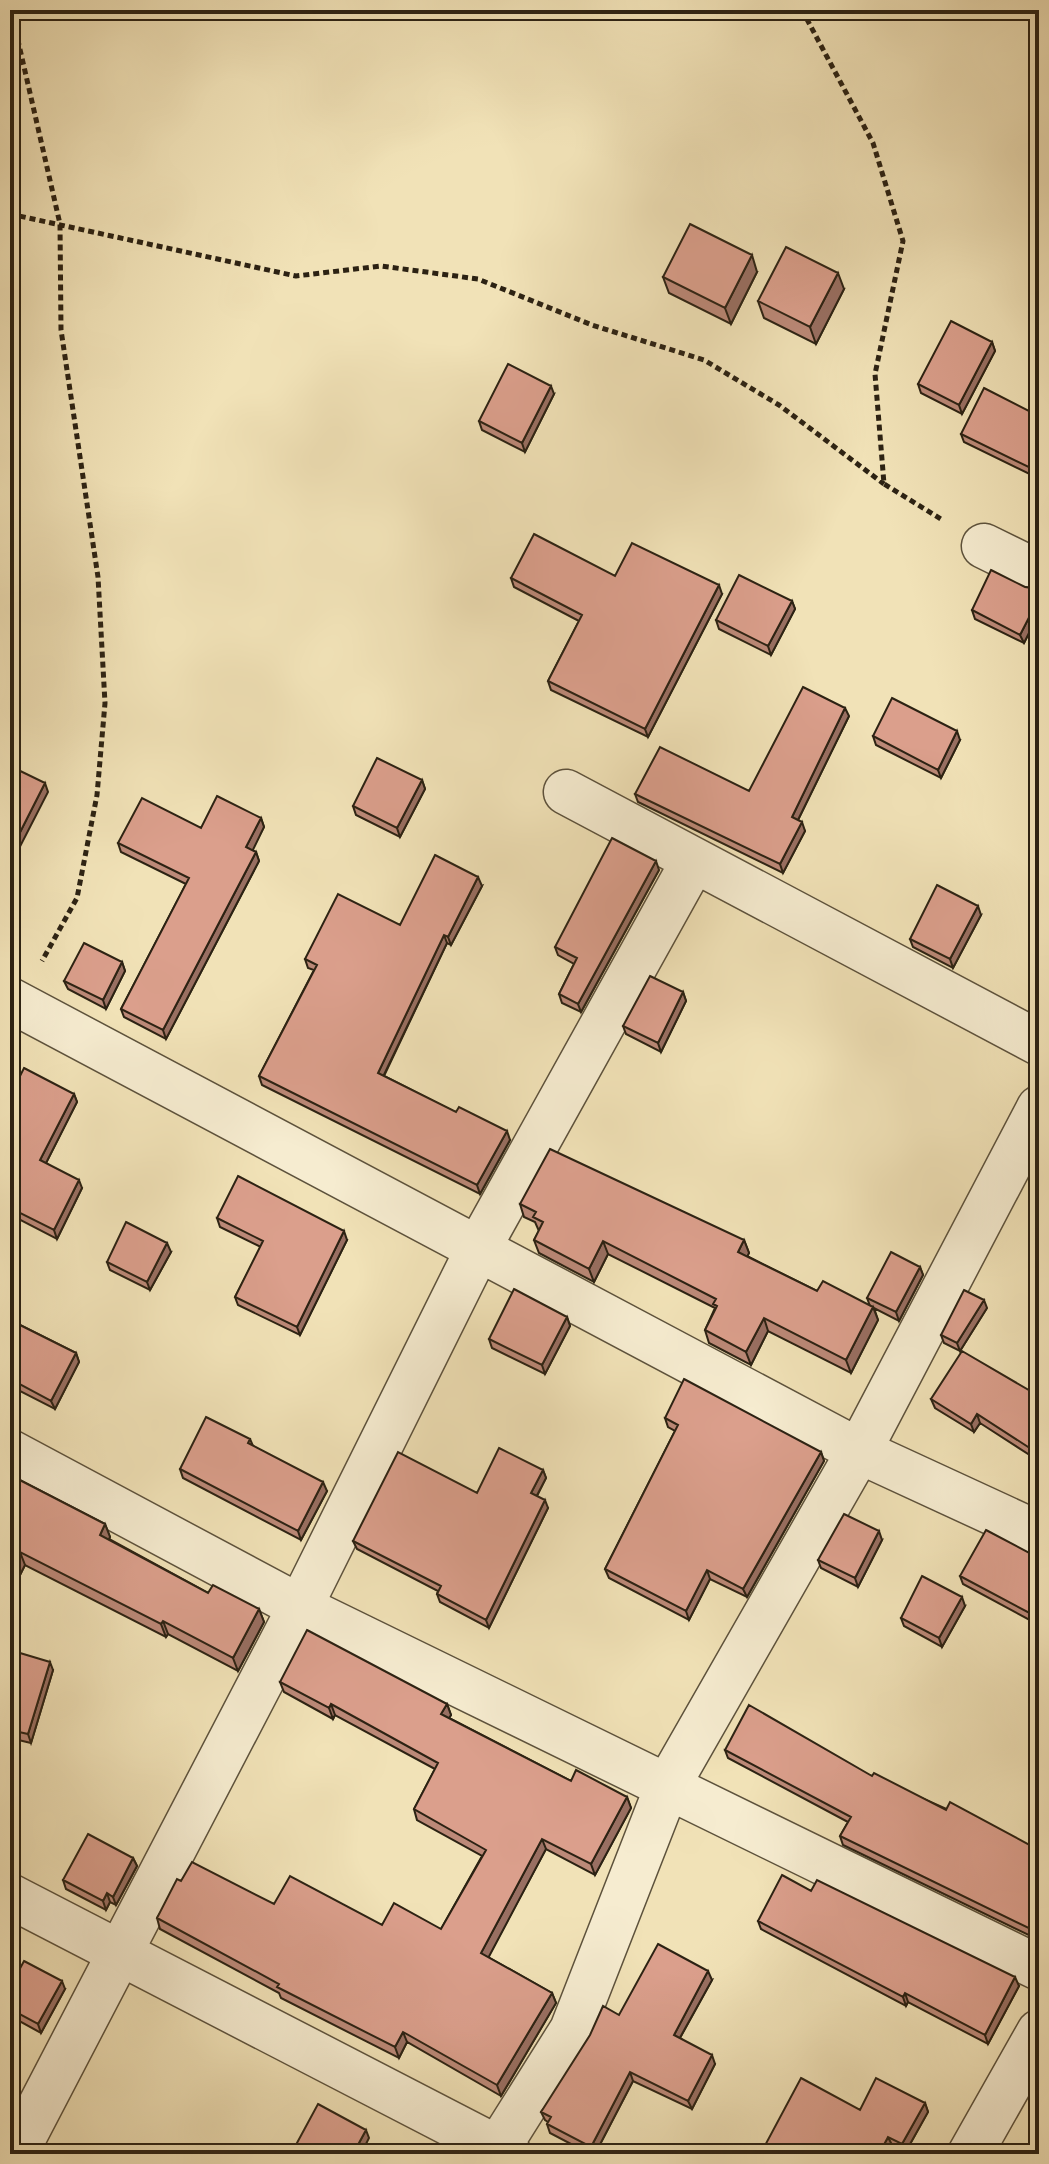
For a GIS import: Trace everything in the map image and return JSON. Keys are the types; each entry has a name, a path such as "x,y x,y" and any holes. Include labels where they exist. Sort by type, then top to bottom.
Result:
{"street":[{"path":"984,546 1039,573"},
{"path":"566,792 1039,1043"},
{"path":"15,2154 300,1607 479,1247 694,860"},
{"path":"24,985 479,1247 859,1451 1039,1534"},
{"path":"10,1896 500,2152 572,2030 667,1787 859,1451 1039,1108"},
{"path":"10,1452 300,1607 1039,1968"},
{"path":"970,2154 1039,2032"}],"path":[{"path":"11,10 60,224 61,330 98,577 105,703 97,795 77,898 24,985"},
{"path":"802,10 873,143 903,241 875,374 884,484"},
{"path":"10,214 296,276 381,266 478,279 592,325 704,360 779,405 884,484 984,546"}],"building":[{"path":"690,224 752,255 725,308 663,277"},
{"path":"786,247 838,273 810,327 758,301"},
{"path":"951,321 992,342 959,405 918,384"},
{"path":"508,364 551,386 522,443 479,421"},
{"path":"984,388 1039,416 1039,472 961,434"},
{"path":"534,534 615,576 632,543 719,585 645,729 548,681 582,615 511,578"},
{"path":"991,570 1025,587 1039,589 1039,598 1020,635 972,610"},
{"path":"739,575 792,601 768,646 716,620"},
{"path":"803,687 845,708 792,817 802,822 780,864 635,794 660,747 749,791"},
{"path":"892,698 957,731 938,770 873,736"},
{"path":"377,758 422,780 397,828 353,806"},
{"path":"10,766 45,783 10,852"},
{"path":"217,796 261,818 246,847 256,852 163,1030 121,1009 189,878 118,843 142,798 201,828"},
{"path":"612,838 656,861 578,1004 559,994 577,958 555,947"},
{"path":"435,855 478,877 448,937 444,935 378,1073 456,1112 459,1107 507,1131 477,1185 259,1076 317,965 305,959 338,894 400,925"},
{"path":"937,885 978,906 950,959 910,939"},
{"path":"84,943 122,962 103,1000 64,981"},
{"path":"650,976 683,992 658,1043 623,1026"},
{"path":"24,1068 74,1094 40,1160 79,1180 54,1230 10,1208 10,1096"},
{"path":"550,1149 744,1240 738,1252 817,1291 823,1281 873,1307 846,1360 764,1318 746,1352 705,1330 717,1306 713,1304 716,1299 603,1241 589,1269 534,1240 543,1222 533,1217 536,1212 520,1204"},
{"path":"238,1176 344,1231 297,1327 235,1297 263,1241 217,1218"},
{"path":"126,1222 167,1243 147,1282 107,1262"},
{"path":"891,1252 920,1267 896,1312 867,1298"},
{"path":"514,1289 567,1317 542,1365 489,1339"},
{"path":"964,1290 984,1300 957,1343 941,1335"},
{"path":"10,1320 76,1353 51,1401 10,1379"},
{"path":"962,1351 1039,1396 1039,1454 977,1414 971,1424 931,1399"},
{"path":"684,1379 821,1452 743,1589 707,1570 686,1611 605,1569 678,1425 665,1418"},
{"path":"206,1417 323,1482 298,1531 180,1469"},
{"path":"499,1448 543,1470 531,1493 545,1500 486,1620 437,1594 441,1586 353,1541 398,1452 477,1493"},
{"path":"10,1475 105,1524 100,1535 208,1593 213,1585 259,1609 233,1658 20,1552 10,1572"},
{"path":"844,1514 879,1531 855,1578 818,1560"},
{"path":"986,1530 1039,1558 1039,1618 960,1576"},
{"path":"922,1576 962,1597 939,1638 901,1618"},
{"path":"307,1630 447,1704 441,1714 571,1781 576,1770 627,1797 591,1864 542,1839 481,1953 552,1993 497,2085 403,2032 395,2047 277,1987 279,1984 157,1918 177,1879 181,1881 192,1862 274,1904 290,1876 382,1925 394,1903 441,1929 486,1850 414,1809 438,1763 331,1704 329,1708 280,1682"},
{"path":"10,1650 50,1662 28,1734 10,1730"},
{"path":"749,1705 872,1776 874,1773 946,1810 950,1802 1039,1850 1039,1933 840,1836 851,1817 725,1750"},
{"path":"88,1834 133,1858 113,1897 107,1893 103,1901 63,1880"},
{"path":"782,1875 811,1891 817,1880 1015,1977 985,2035 905,1993 903,1997 758,1921"},
{"path":"658,1944 708,1971 674,2035 712,2055 688,2101 630,2072 591,2147 547,2124 551,2117 541,2112 590,2035 603,2006 619,2015"},
{"path":"24,1961 62,1981 38,2024 10,2009 10,1987"},
{"path":"801,2078 860,2110 876,2078 925,2103 902,2144 888,2137 879,2154 768,2154 762,2151"},
{"path":"318,2104 366,2130 353,2154 291,2154"}]}
